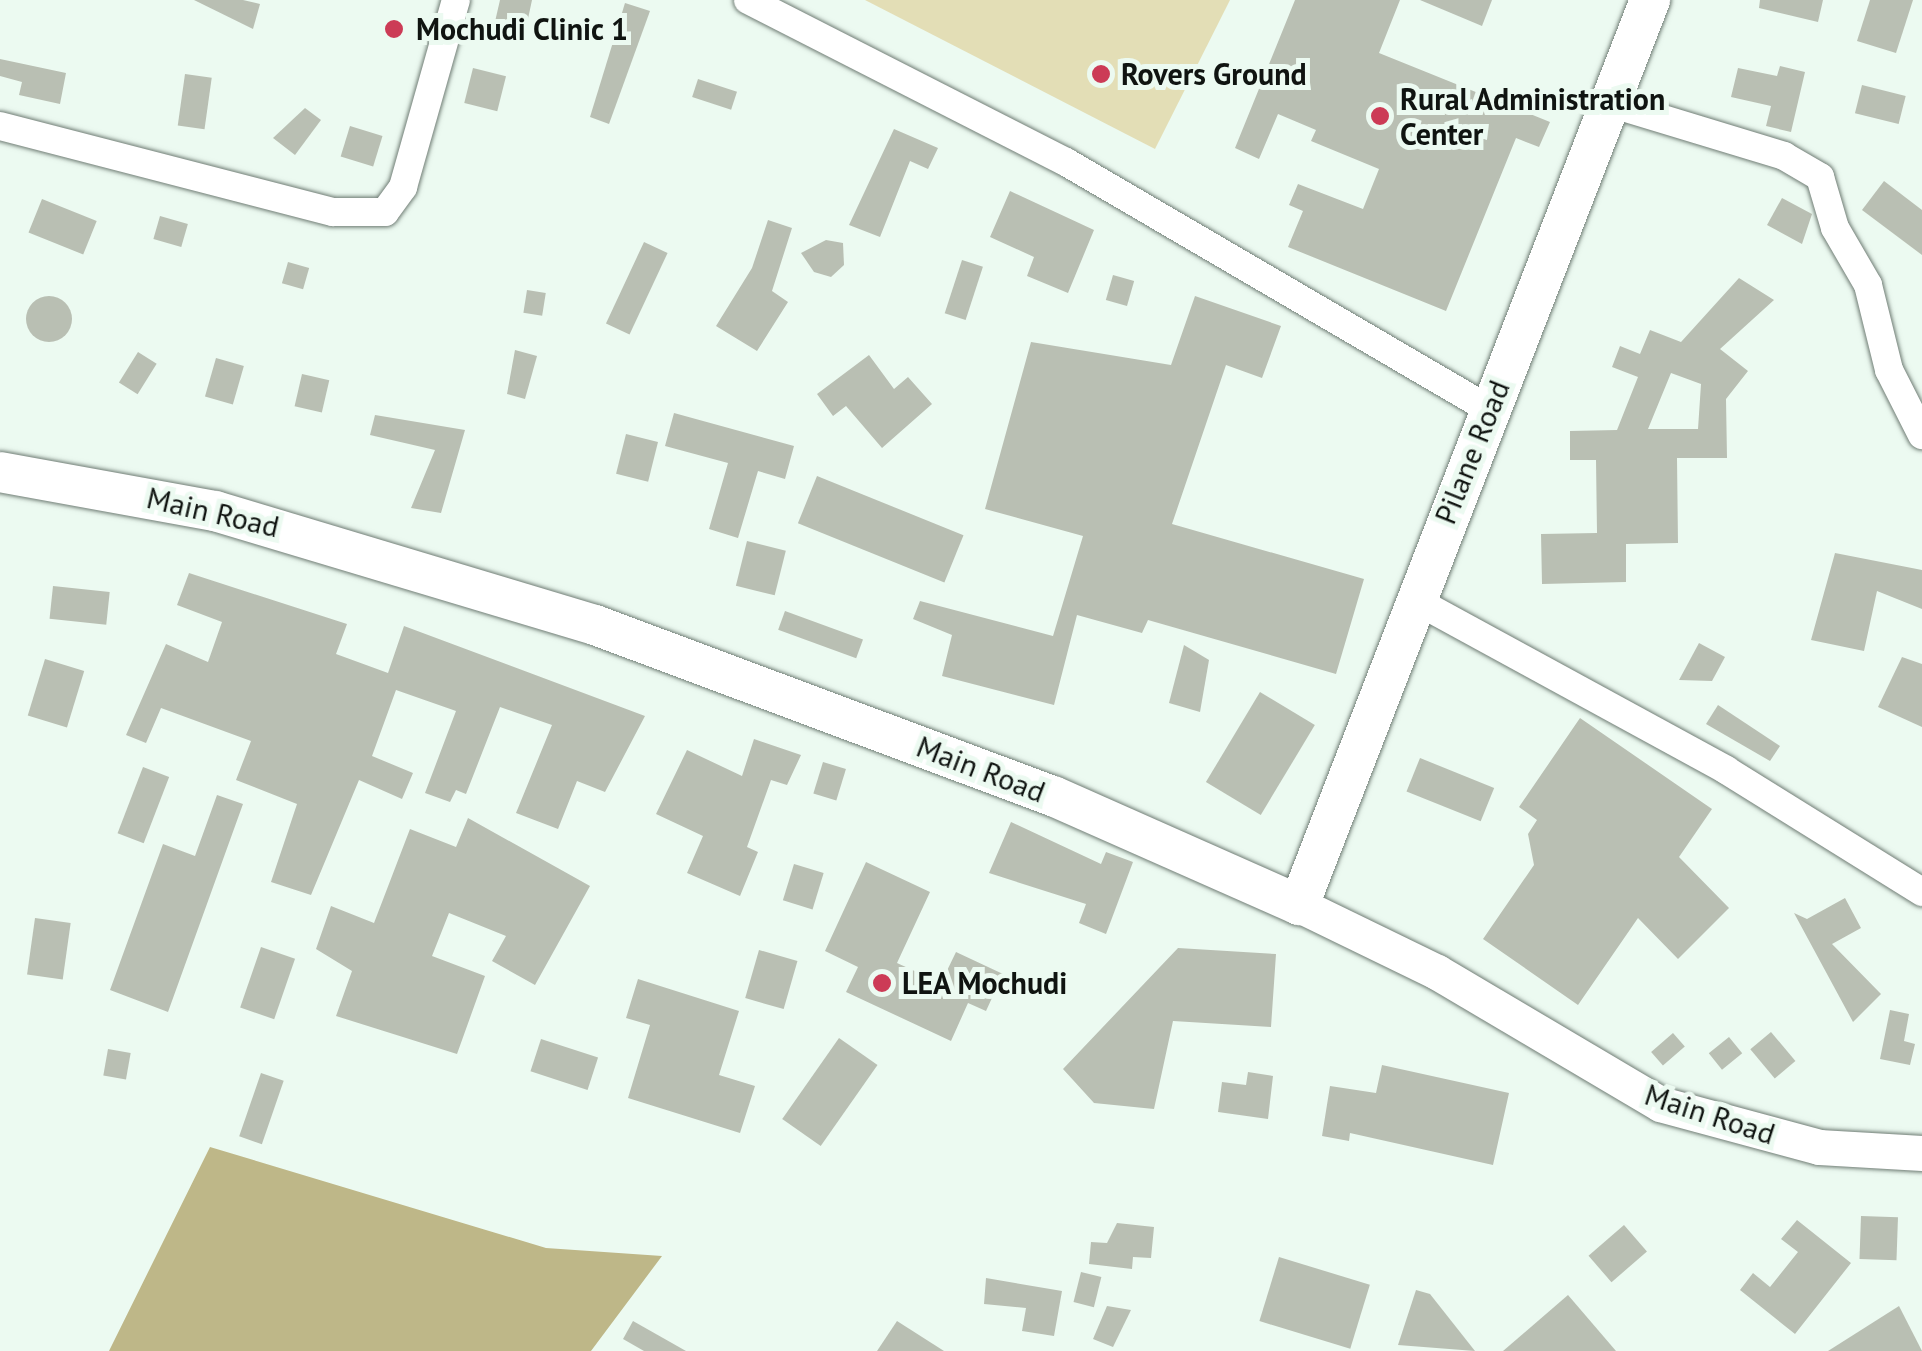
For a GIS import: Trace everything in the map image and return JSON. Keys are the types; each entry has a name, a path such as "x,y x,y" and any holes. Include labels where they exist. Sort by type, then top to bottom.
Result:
{"main road":[{"name":"Pilane Road","path":"1299,904 1414,599 1650,0"},
{"name":"Main Road","path":"0,472 216,511 594,624 1053,796 1299,904"}],"street":[{"path":"0,126 334,212 385,212 403,187 456,0"},
{"path":"748,0 1066,162 1489,409"},
{"path":"1610,103 1784,156 1820,177 1835,228 1868,285 1889,370 1922,434"},
{"path":"1414,599 1726,770 1922,892"},
{"name":"Main Road","path":"1299,904 1437,972 1660,1104 1819,1148 1922,1153"}],"shaded area":[{"name":"Rovers Ground","path":"865,0 1230,0 1155,149"},
{"path":"210,1147 546,1248 662,1256 591,1351 109,1351"}],"building":[{"path":"194,0 243,0 260,4 253,29"},
{"path":"500,0 532,0 525,33 494,26"},
{"path":"1295,0 1400,0 1379,53 1550,122 1539,147 1516,138 1446,311 1288,247 1303,211 1289,205 1298,184 1363,209 1379,169 1311,141 1316,130 1278,114 1259,159 1235,148"},
{"path":"1420,0 1492,0 1482,26"},
{"path":"1760,0 1823,0 1818,22 1759,8"},
{"path":"1870,0 1913,0 1896,53 1857,41"},
{"path":"625,3 650,11 609,124 590,117"},
{"path":"0,59 66,73 60,104 19,95 22,82 0,76"},
{"path":"1780,66 1805,72 1791,132 1766,126 1771,106 1731,97 1738,68 1777,76"},
{"path":"473,68 506,76 497,111 464,103"},
{"path":"185,74 212,78 205,129 178,125"},
{"path":"698,79 737,92 731,110 692,97"},
{"path":"1862,85 1906,96 1899,124 1855,113"},
{"path":"305,108 321,120 295,155 273,138"},
{"path":"350,126 383,136 373,167 341,157"},
{"path":"894,129 938,148 928,169 910,161 880,237 849,225"},
{"path":"1884,181 1922,210 1922,255 1862,210"},
{"path":"1010,191 1094,230 1068,293 1027,276 1034,257 990,237"},
{"path":"1782,198 1812,214 1802,244 1767,225"},
{"path":"42,199 97,221 83,254 29,232"},
{"path":"160,216 188,224 181,247 153,239"},
{"path":"768,220 792,228 772,291 788,302 757,351 716,326 752,268"},
{"path":"826,240 843,243 844,265 831,277 814,272 801,253"},
{"path":"644,242 668,253 630,335 606,324"},
{"path":"962,260 983,267 966,320 945,313"},
{"path":"288,262 309,268 303,289 282,283"},
{"path":"1113,275 1134,281 1127,306 1106,300"},
{"path":"1739,278 1774,300 1720,349 1748,371 1726,399 1727,458 1677,458 1678,543 1626,544 1626,582 1542,584 1541,534 1597,533 1596,460 1570,460 1570,431 1617,430 1638,377 1612,367 1620,346 1640,354 1650,330 1681,342","holes":["1671,373 1701,384 1698,429 1648,429"]},
{"path":"527,290 546,293 542,316 523,313"},
{"path":"49,296 65,303 72,319 65,335 49,342 33,335 26,319 33,303"},
{"path":"1195,296 1281,326 1262,378 1226,365 1172,524 1364,579 1336,674 1148,620 1142,633 1077,615 1054,705 942,676 952,635 913,619 920,601 1053,636 1083,536 985,509 1031,342 1171,365"},
{"path":"515,350 537,356 525,399 507,394"},
{"path":"138,352 157,364 138,394 119,383"},
{"path":"869,355 894,389 908,377 932,404 882,448 846,406 833,416 817,394"},
{"path":"216,358 244,366 233,404 205,396"},
{"path":"302,374 329,380 322,412 295,406"},
{"path":"674,413 794,446 785,479 758,471 738,538 709,529 728,463 665,446"},
{"path":"375,415 465,430 441,513 411,508 435,450 370,435"},
{"path":"626,434 658,442 648,482 616,474"},
{"path":"817,476 963,535 944,582 798,523"},
{"path":"747,541 786,551 775,595 736,586"},
{"path":"1835,553 1922,570 1922,609 1877,591 1864,651 1811,640"},
{"path":"189,573 347,624 336,654 388,673 404,626 645,716 605,792 577,781 558,829 516,813 552,725 500,707 466,794 456,790 450,802 425,793 456,711 396,690 372,756 413,773 402,799 359,780 311,895 271,882 297,804 236,780 251,741 161,708 146,743 126,735 166,644 208,662 222,622 177,605"},
{"path":"53,586 110,592 106,625 50,619"},
{"path":"785,611 863,639 856,658 778,630"},
{"path":"1699,643 1725,657 1712,681 1679,680"},
{"path":"1184,645 1209,660 1200,712 1169,703"},
{"path":"1902,657 1922,664 1922,727 1878,707"},
{"path":"45,659 84,671 67,727 28,715"},
{"path":"1260,692 1315,725 1261,815 1206,782"},
{"path":"1718,705 1780,746 1770,761 1706,724"},
{"path":"1580,718 1712,809 1679,857 1729,908 1678,959 1638,918 1578,1005 1483,939 1534,865 1528,834 1537,820 1519,807"},
{"path":"754,739 801,755 787,785 771,780 747,847 758,852 740,896 687,873 703,836 656,814 687,750 742,776"},
{"path":"1420,758 1494,788 1481,821 1407,791"},
{"path":"823,762 846,769 836,801 813,794"},
{"path":"143,767 169,777 144,843 118,833"},
{"path":"217,795 243,804 168,1012 110,990 163,844 195,856"},
{"path":"468,818 590,886 535,985 492,961 506,936 449,913 432,956 485,976 457,1054 336,1016 352,971 316,949 331,906 374,923 410,829 456,847"},
{"path":"1011,822 1101,864 1106,852 1133,862 1106,934 1079,923 1086,904 989,873"},
{"path":"866,862 930,892 897,963 941,983 956,952 1003,974 986,1011 968,1003 951,1041 846,992 858,967 825,951"},
{"path":"794,864 824,873 813,909 783,900"},
{"path":"1845,898 1861,928 1832,944 1881,994 1853,1022 1794,913 1807,919"},
{"path":"35,918 71,923 63,979 27,974"},
{"path":"261,947 295,959 274,1019 240,1008"},
{"path":"1178,948 1276,954 1271,1027 1173,1021 1154,1109 1094,1103 1063,1069"},
{"path":"759,950 797,961 784,1009 745,998"},
{"path":"638,979 739,1011 719,1075 755,1086 740,1133 628,1098 650,1025 626,1018"},
{"path":"1890,1010 1909,1014 1904,1041 1915,1044 1910,1065 1880,1059"},
{"path":"1771,1032 1795,1061 1775,1078 1750,1049"},
{"path":"1673,1033 1685,1047 1663,1066 1651,1052"},
{"path":"1729,1037 1742,1053 1722,1070 1709,1053"},
{"path":"839,1038 878,1065 821,1146 782,1119"},
{"path":"541,1039 598,1058 588,1090 530,1071"},
{"path":"108,1049 131,1053 126,1080 103,1076"},
{"path":"1382,1065 1509,1093 1493,1165 1350,1133 1349,1141 1322,1136 1330,1086 1376,1093"},
{"path":"1248,1072 1273,1076 1268,1119 1218,1112 1222,1082 1246,1085"},
{"path":"261,1073 284,1081 262,1144 239,1136"},
{"path":"1861,1216 1898,1217 1896,1260 1859,1259"},
{"path":"1797,1220 1851,1263 1795,1334 1740,1290 1753,1273 1770,1287 1798,1252 1781,1239"},
{"path":"1117,1223 1154,1227 1151,1258 1133,1257 1132,1269 1089,1264 1091,1242 1107,1243"},
{"path":"1624,1225 1647,1251 1611,1282 1589,1256"},
{"path":"1279,1257 1370,1285 1350,1349 1259,1321"},
{"path":"1081,1272 1101,1277 1094,1307 1074,1302"},
{"path":"986,1278 1062,1291 1054,1336 1022,1331 1026,1308 984,1304"},
{"path":"1416,1290 1430,1294 1475,1351 1398,1345"},
{"path":"1568,1295 1616,1351 1503,1351"},
{"path":"1107,1306 1131,1310 1113,1347 1093,1339"},
{"path":"1899,1306 1922,1351 1828,1351"},
{"path":"633,1321 686,1351 644,1351 623,1339"},
{"path":"897,1321 944,1351 877,1351"}],"place":[{"name":"Mochudi Clinic 1","path":"394,29"},
{"name":"Rovers Ground","path":"1101,74"},
{"name":"Rural Administration Center","path":"1380,116"},
{"name":"LEA Mochudi","path":"882,983"}]}
